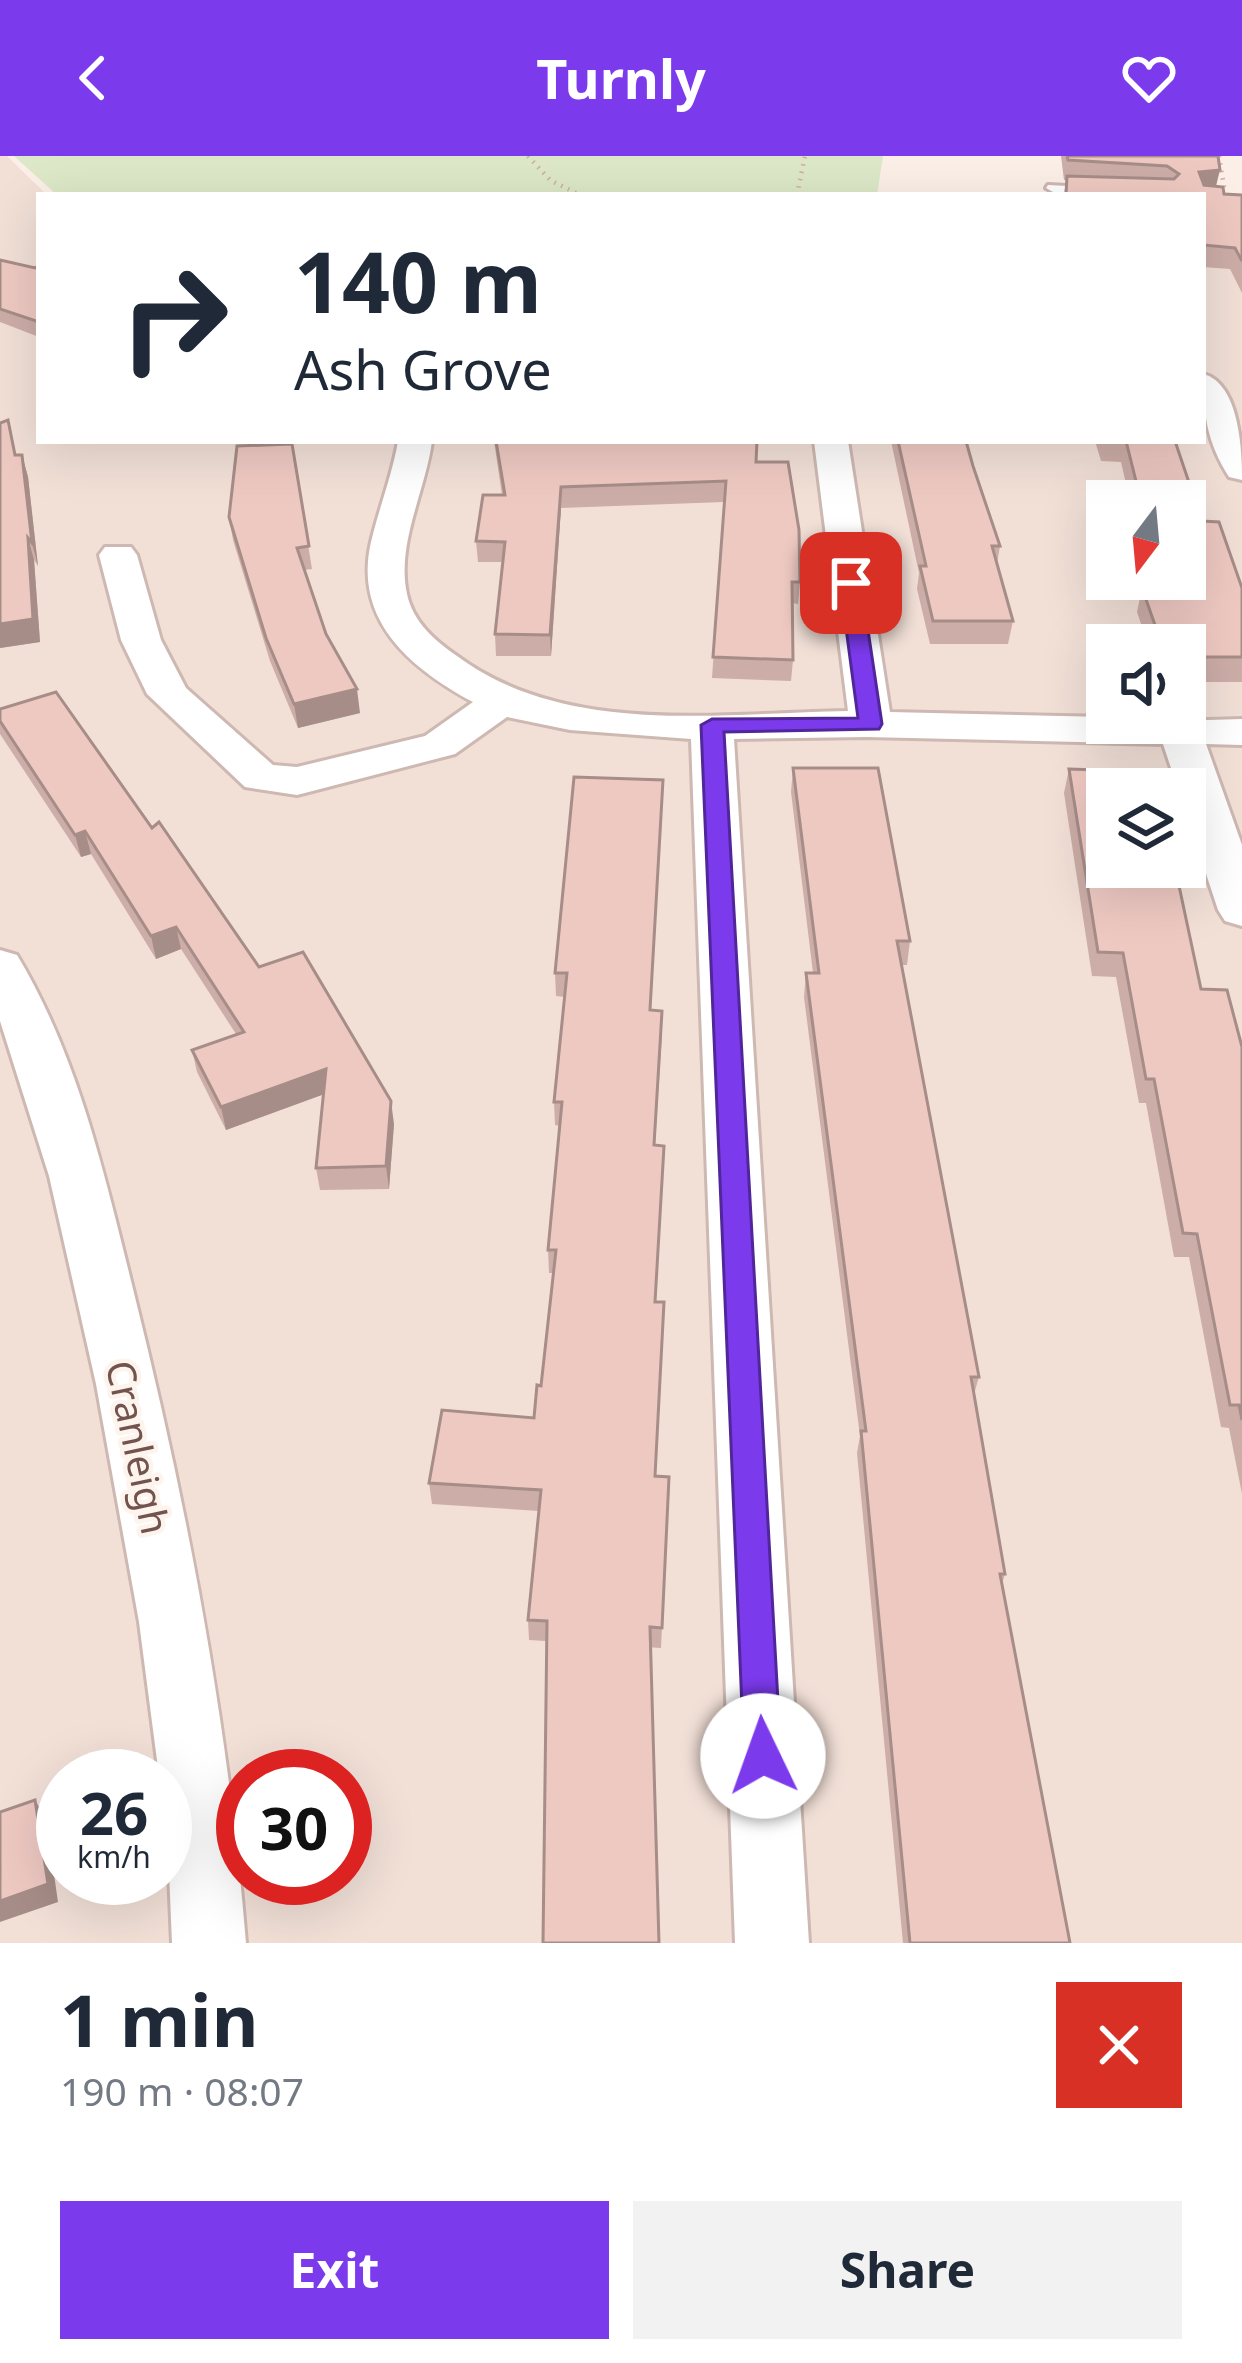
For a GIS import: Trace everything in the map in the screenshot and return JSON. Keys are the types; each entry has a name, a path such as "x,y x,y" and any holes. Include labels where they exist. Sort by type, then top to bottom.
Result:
{"street":[{"path":"1206,391 1242,470"},
{"path":"414,444 387,558 385,585 393,615 444,666 502,701 530,710 594,718 712,725 1086,730"},
{"path":"831,444 871,724"},
{"path":"118,555 141,640 168,694 260,777 297,781 440,745 502,701"},
{"path":"712,725 772,1943"},
{"path":"1206,732 1242,732"},
{"path":"1184,744 1242,910"},
{"name":"Cranleigh","path":"0,967 23,1010 87,1218 149,1483 193,1750 209,1943"}],"lane":[{"path":"1053,188 1116,192"}],"path":[{"path":"528,156 530,164 548,178 574,192"},
{"path":"798,192 805,156"},
{"path":"1219,156 1226,199"}],"shaded area":[{"path":"0,156 7,156 44,192 36,192 36,444 1206,444 1206,206 1242,208 1242,1943 0,1943"}],"green space":[{"path":"14,156 883,156 877,192 54,192"}],"building":[{"path":"1067,156 1218,156 1220,170 1199,172 1204,185 1223,187 1224,194 1242,195 1242,261 1235,248 1206,245 1206,192 1066,192 1067,176 1174,179 1179,174 1167,166 1068,160"},
{"path":"0,260 36,267 36,321 0,309"},
{"path":"8,420 15,455 22,455 32,543 28,538 33,619 0,624 0,423"},
{"path":"292,444 309,546 297,548 326,634 357,689 294,704 266,638 229,517 237,446"},
{"path":"496,444 757,444 756,462 788,462 799,530 800,582 792,582 793,660 713,657 726,481 561,487 550,635 495,634 505,542 476,541 483,495 505,495"},
{"path":"899,444 967,444 1000,546 992,546 1013,621 933,621 920,566 926,566"},
{"path":"1127,444 1176,444 1188,480 1136,480"},
{"path":"1206,521 1219,522 1242,588 1242,657 1206,657 1206,624 1155,624 1146,600 1206,600"},
{"path":"56,692 152,828 159,822 259,967 303,952 391,1101 386,1166 316,1168 326,1069 221,1107 192,1050 244,1032 176,927 151,936 85,831 75,835 0,721 0,709"},
{"path":"793,768 878,768 910,941 897,941 979,1377 971,1377 1005,1574 1000,1574 1070,1943 910,1943 861,1431 866,1431 806,973 819,973"},
{"path":"1069,769 1086,770 1086,876"},
{"path":"574,777 663,780 650,1010 662,1011 654,1145 664,1146 655,1302 664,1302 655,1476 669,1477 662,1628 650,1627 659,1943 543,1943 547,1621 528,1620 541,1490 429,1483 442,1410 534,1418 537,1385 541,1386 556,1250 548,1250 562,1102 554,1102 567,973 555,973"},
{"path":"1088,888 1179,888 1201,989 1227,990 1242,1047 1242,1420 1239,1405 1230,1405 1197,1234 1183,1233 1154,1079 1146,1079 1123,953 1098,952"},
{"path":"35,1800 36,1888 0,1901 0,1812"}],"route":[{"path":"763,1756 712,725 871,724 851,583"}]}
